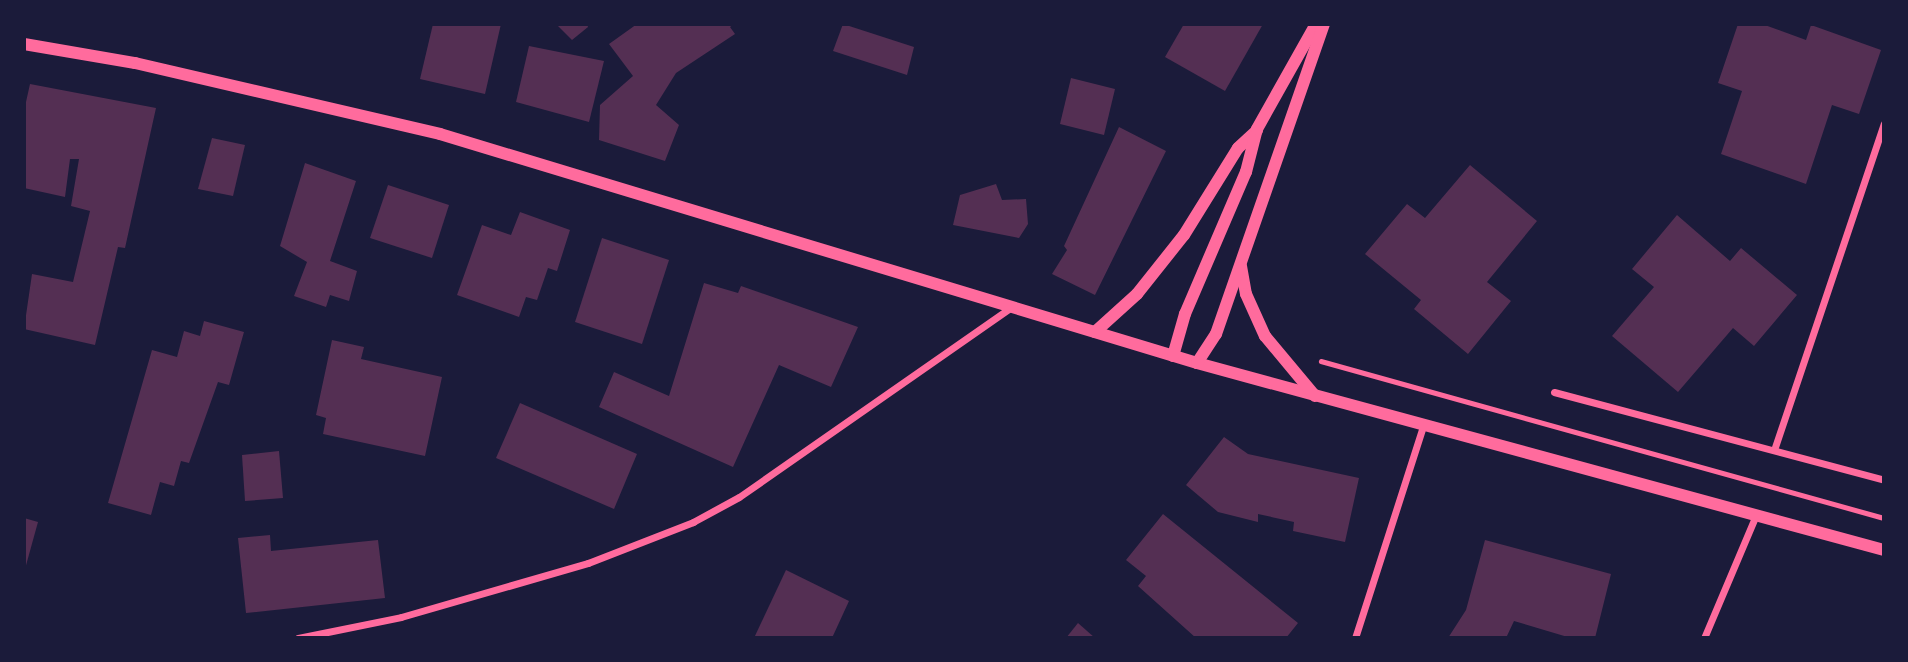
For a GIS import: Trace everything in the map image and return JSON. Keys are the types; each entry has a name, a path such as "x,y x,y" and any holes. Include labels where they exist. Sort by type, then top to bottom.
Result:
{"street":[{"path":"1173,356 1185,314 1246,172 1257,130 1316,24"},
{"path":"1197,363 1216,334 1324,24"},
{"path":"24,44 135,63 440,134 1197,363 1884,551"},
{"path":"1774,450 1884,124"},
{"path":"1095,332 1137,294 1184,235 1238,148 1257,130"},
{"path":"1240,262 1246,294 1265,336 1316,397"},
{"path":"298,638 401,617 561,571 640,545 693,522 739,497 1011,307"},
{"path":"1554,392 1884,480"},
{"path":"1355,638 1423,426"},
{"path":"1704,638 1756,515"}],"path":[{"path":"1309,358 1884,518"}],"building":[{"path":"433,24 501,24 485,94 420,79"},
{"path":"556,24 587,24 588,27 572,40"},
{"path":"637,24 734,24 730,27 735,34 676,73 656,105 679,125 665,161 599,140 600,105 633,76 609,44"},
{"path":"843,24 914,47 907,75 833,51"},
{"path":"1184,24 1263,24 1225,91 1165,57"},
{"path":"1738,24 1762,24 1806,40 1811,25 1881,50 1859,114 1832,105 1806,184 1721,154 1742,91 1718,83"},
{"path":"529,46 604,61 589,122 516,102"},
{"path":"1071,78 1115,89 1104,135 1060,124"},
{"path":"30,84 156,108 125,248 118,247 95,345 24,329 32,274 73,282 90,211 71,206 79,159 70,159 65,197 24,188 24,111"},
{"path":"1119,127 1166,151 1095,295 1052,274 1067,250 1064,246"},
{"path":"212,138 245,145 233,196 198,189"},
{"path":"305,163 356,181 330,261 357,271 349,301 330,295 326,307 294,296 307,262 280,246"},
{"path":"1470,165 1537,221 1487,282 1511,301 1468,354 1414,309 1421,300 1365,254 1407,204 1425,218"},
{"path":"996,184 1002,200 1026,199 1028,224 1019,238 953,225 960,195"},
{"path":"388,185 449,205 432,258 370,238"},
{"path":"520,212 570,230 557,271 548,268 537,300 526,297 519,317 457,295 482,225 511,235"},
{"path":"1677,215 1730,261 1741,248 1797,295 1754,346 1733,328 1678,392 1612,336 1654,287 1632,269"},
{"path":"602,238 669,260 642,344 575,322"},
{"path":"704,283 738,293 741,286 858,327 831,387 779,365 733,467 599,407 614,372 669,396"},
{"path":"204,321 244,332 229,385 218,382 189,463 181,461 174,486 160,482 151,515 108,503 152,350 177,357 184,331 200,336"},
{"path":"332,340 364,347 361,359 442,377 425,456 323,434 326,418 316,415"},
{"path":"520,403 637,454 614,509 496,458"},
{"path":"1224,437 1248,454 1359,478 1345,542 1293,531 1294,522 1258,514 1258,522 1218,512 1186,485"},
{"path":"279,451 283,498 245,501 242,455"},
{"path":"1163,514 1298,623 1286,638 1196,638 1138,586 1146,576 1126,560"},
{"path":"24,518 38,522 25,569 24,569"},
{"path":"270,535 271,551 378,540 385,598 246,613 238,538"},
{"path":"1485,540 1611,574 1595,638 1571,638 1514,621 1506,638 1448,638 1466,610"},
{"path":"786,570 849,601 832,638 754,638"},
{"path":"1078,623 1095,638 1066,638"}]}
